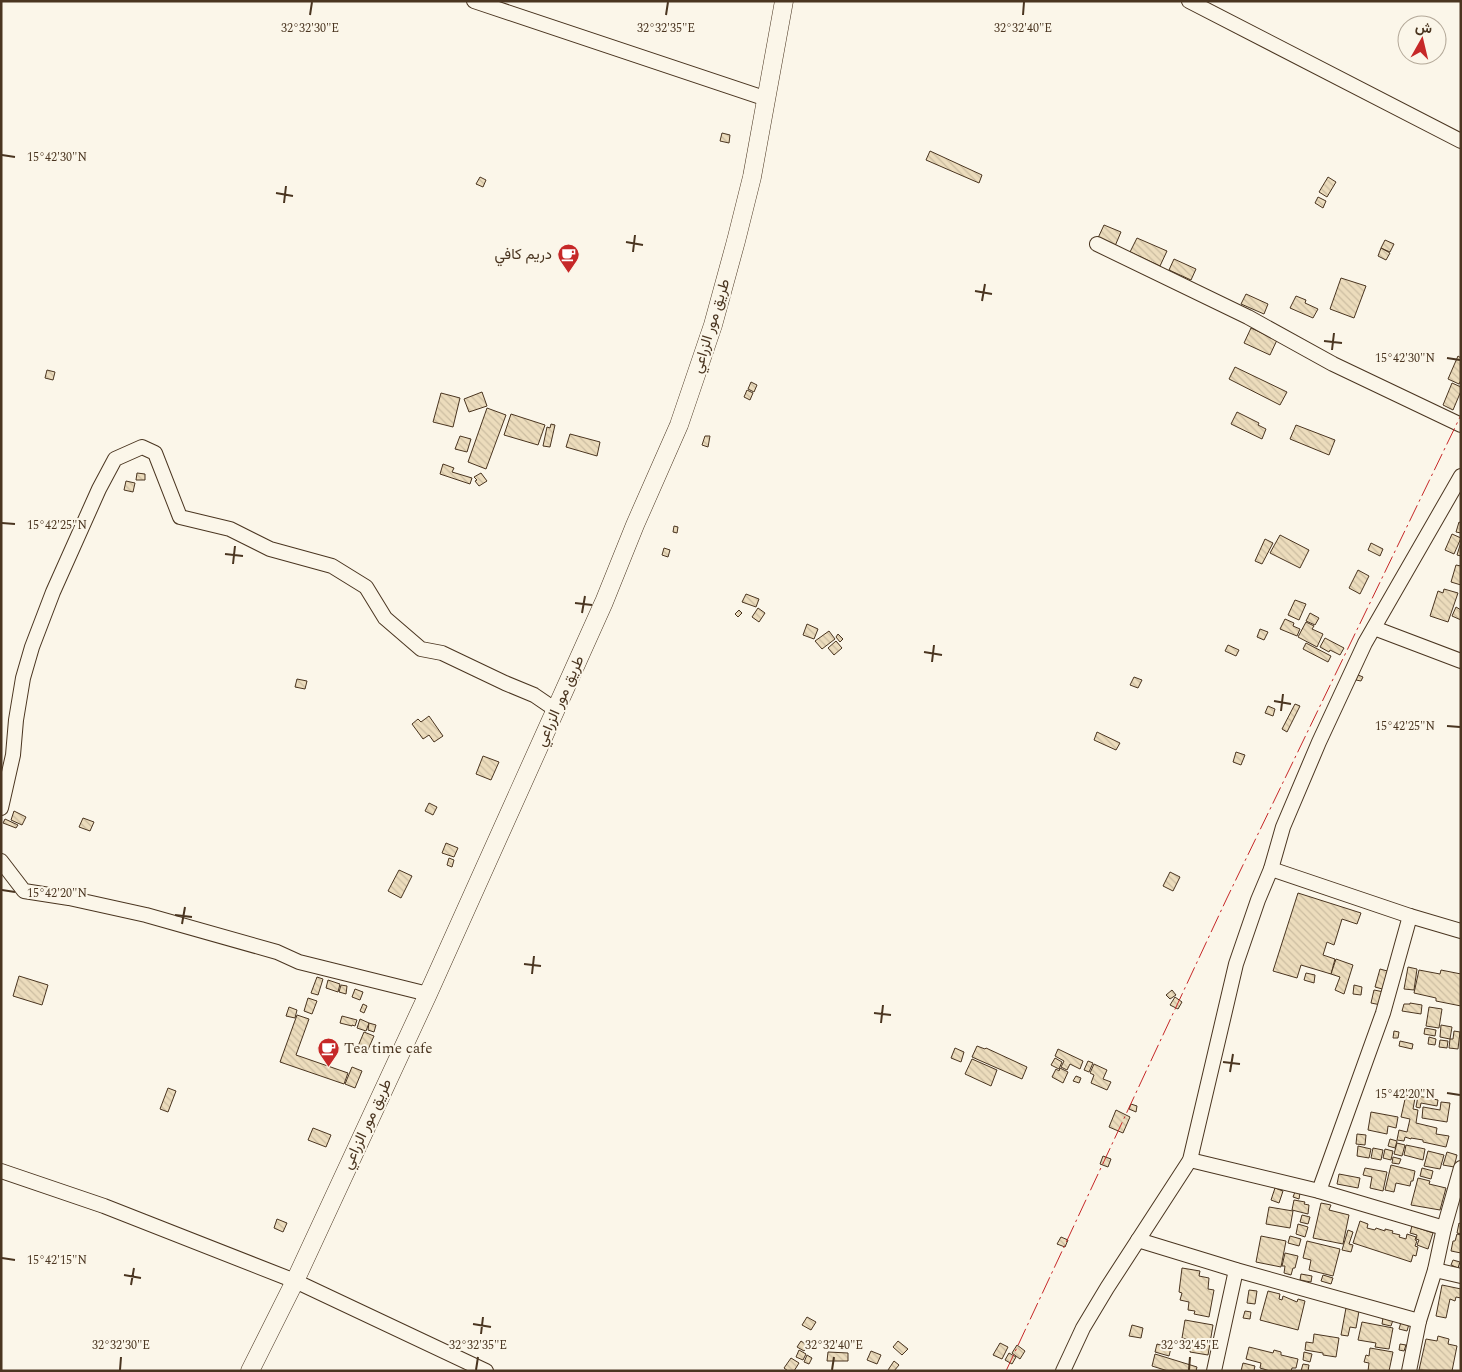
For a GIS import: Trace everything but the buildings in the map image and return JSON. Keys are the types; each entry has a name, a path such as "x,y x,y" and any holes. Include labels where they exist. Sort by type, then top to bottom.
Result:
{"street":[{"path":"474,1 767,99"},
{"name":"طريق مور الزراعي","path":"250,1371 295,1282 428,994 604,602 635,524 679,424 714,325 752,177 784,1"},
{"path":"1189,1 1461,141"},
{"path":"1097,244 1248,317 1333,364 1461,425"},
{"path":"1,808 13,755 16,720 23,678 32,646 53,592 99,489 115,459 142,447 155,453 180,517 230,528 270,549 332,566 366,587 385,618 421,649 442,653 505,683 534,694 556,710"},
{"path":"1063,1371 1083,1328 1190,1160 1236,964 1271,869 1283,827 1319,742 1365,643 1459,482"},
{"path":"1374,628 1461,661"},
{"path":"1,862 24,891 69,898 146,915 277,952 299,962 428,994"},
{"path":"1271,869 1410,916 1461,931"},
{"path":"1319,1191 1383,1013 1410,916"},
{"path":"1190,1160 1319,1191 1444,1228"},
{"path":"1409,1371 1419,1321 1435,1270 1444,1228 1461,1168"},
{"path":"1,1171 104,1206 295,1282 486,1371"},
{"path":"1138,1240 1236,1270 1419,1321"},
{"path":"1214,1371 1236,1270"},
{"path":"1435,1270 1461,1276"}],"power":[{"path":"1006,1371 1227,898 1461,415"}],"place":[{"name":"دريم كافي","path":"568,273"},
{"name":"Tea time cafe","path":"328,1067"}]}
